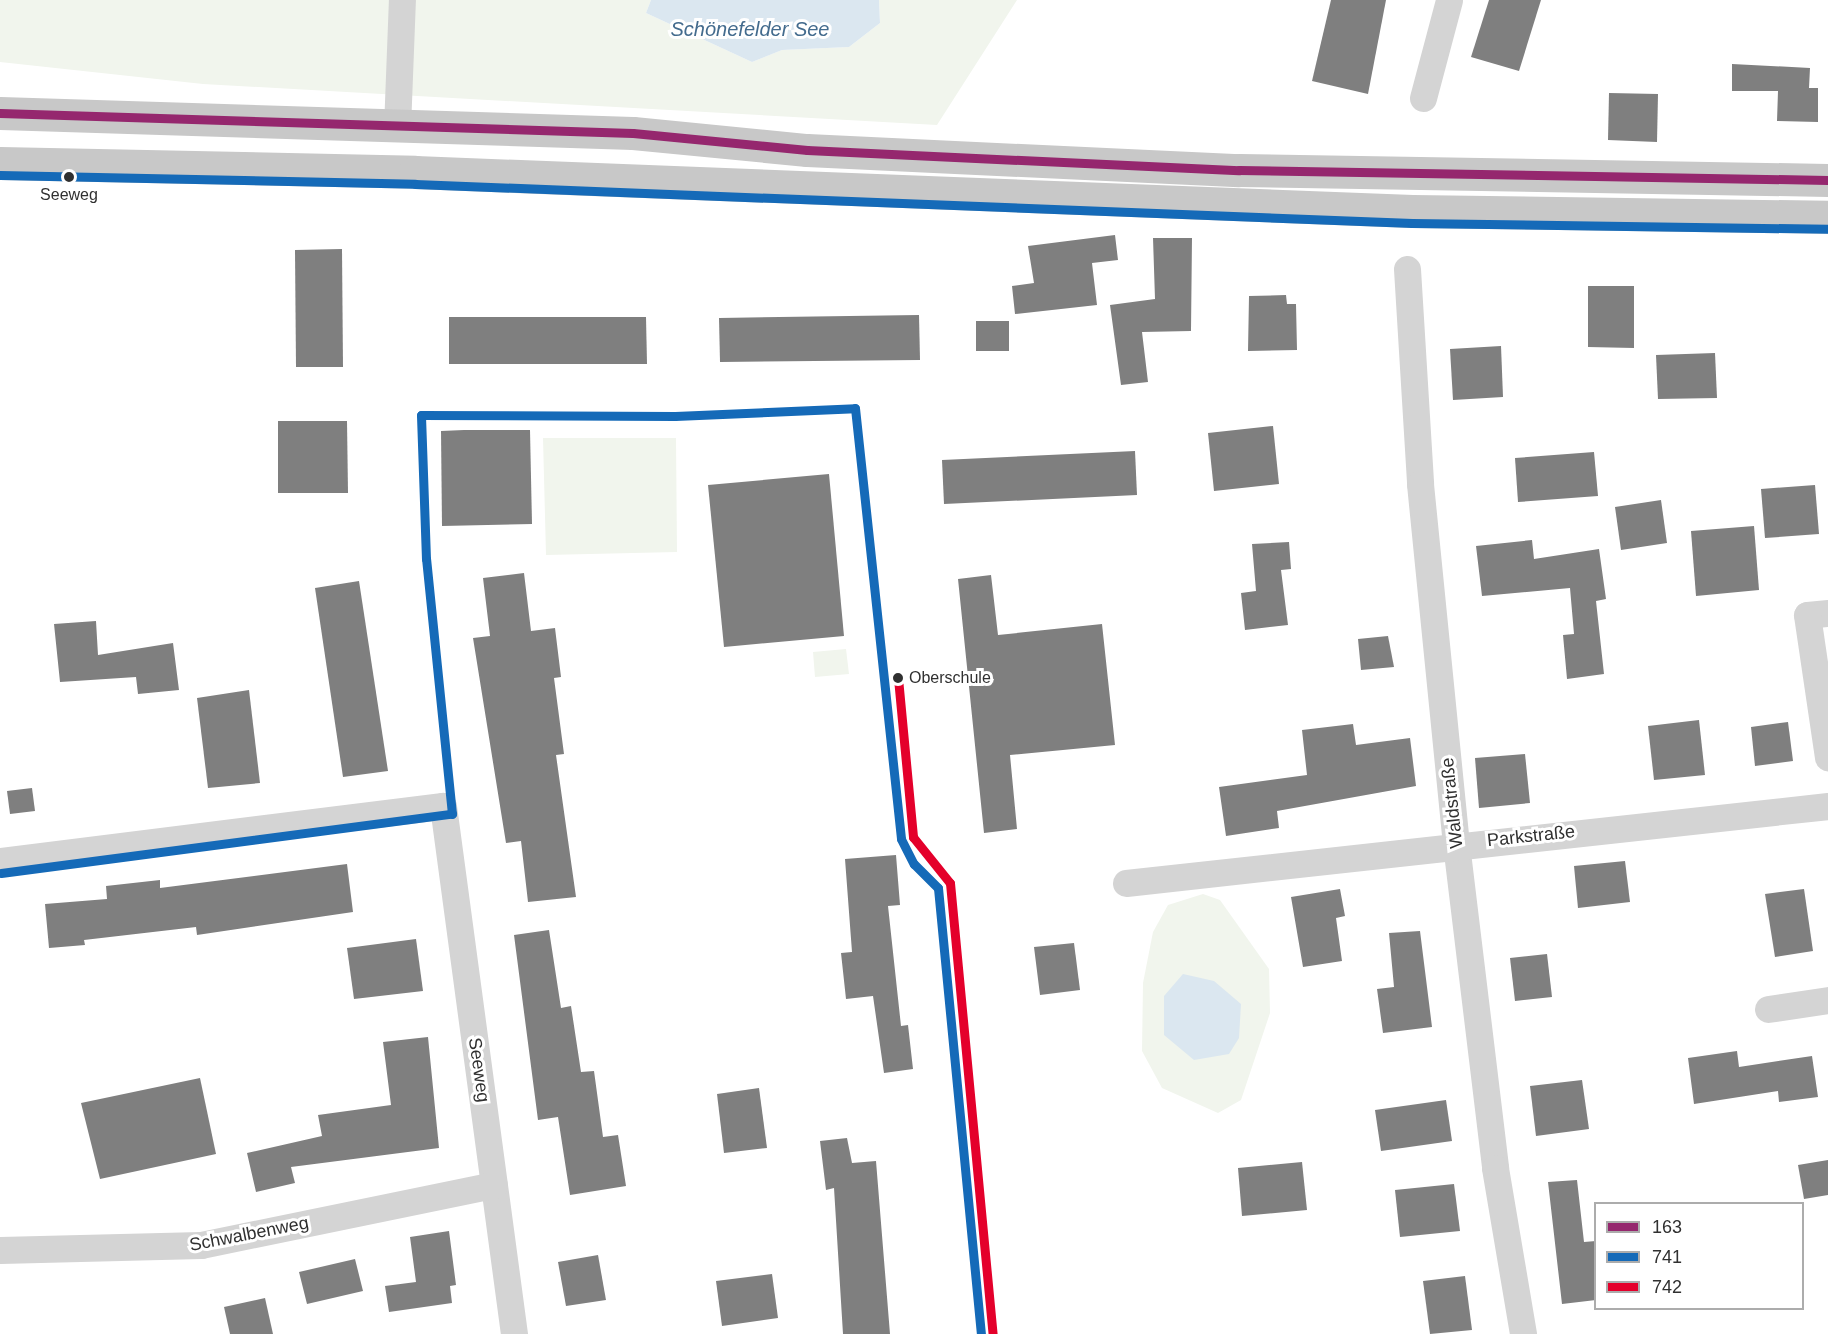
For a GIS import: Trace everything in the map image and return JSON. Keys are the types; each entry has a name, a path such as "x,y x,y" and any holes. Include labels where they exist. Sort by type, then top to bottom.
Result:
{"main road":[{"path":"0,113 397,128 633,134 807,150 1239,170 1828,180"},
{"path":"0,163 415,172 1400,211 1828,217"}],"street":[{"path":"397,128 402,0"},
{"path":"1423,98 1449,0"},
{"name":"Waldstraße","path":"1407,269 1420,484 1456,844 1495,1168 1523,1334"},
{"path":"1828,613 1807,615 1828,757"},
{"name":"Seeweg","path":"0,861 443,806 514,1334"},
{"name":"Parkstraße","path":"1126,883 1456,844 1828,806"},
{"path":"1768,1009 1828,1000"},
{"name":"Schwalbenweg","path":"0,1250 201,1245 494,1185"}],"shaded area":[{"path":"0,0 651,0 646,13 752,62 782,50 849,47 880,23 879,0 1017,0 937,125 203,84 0,62"},
{"path":"543,438 676,438 677,552 546,555"},
{"path":"846,649 849,674 815,677 813,652"},
{"path":"1203,894 1220,900 1269,969 1270,1013 1241,1100 1218,1113 1162,1088 1142,1051 1143,983 1153,932 1168,905"}],"water":[{"name":"Schönefelder See","path":"651,0 879,0 880,23 849,47 782,50 752,62 646,13"},
{"path":"1183,974 1214,981 1241,1004 1239,1038 1229,1054 1194,1060 1164,1035 1164,996"}],"building":[{"path":"1331,0 1386,0 1368,94 1312,81"},
{"path":"1489,0 1541,0 1519,71 1471,57"},
{"path":"1732,64 1810,68 1809,88 1818,88 1818,122 1777,121 1778,91 1732,91"},
{"path":"1609,93 1658,94 1657,142 1608,140"},
{"path":"1115,235 1118,260 1092,263 1097,305 1015,314 1012,286 1034,283 1028,246"},
{"path":"1153,238 1192,238 1191,331 1142,332 1148,382 1121,385 1110,305 1155,299"},
{"path":"342,249 343,367 296,367 295,250"},
{"path":"1588,286 1634,286 1634,348 1588,347"},
{"path":"1286,295 1287,304 1296,304 1297,350 1248,351 1249,296"},
{"path":"919,315 920,360 720,362 719,318"},
{"path":"449,317 646,317 647,364 449,364"},
{"path":"976,321 1009,321 1009,351 976,351"},
{"path":"1501,346 1503,397 1453,400 1450,349"},
{"path":"1715,353 1717,398 1658,399 1656,355"},
{"path":"278,421 347,421 348,493 278,493"},
{"path":"1273,426 1279,484 1214,491 1208,433"},
{"path":"530,430 532,524 442,526 441,431"},
{"path":"1135,451 1137,495 944,504 942,460"},
{"path":"1594,452 1598,496 1518,502 1515,458"},
{"path":"829,474 844,636 724,647 708,485"},
{"path":"1815,485 1819,534 1765,538 1761,489"},
{"path":"1661,500 1667,543 1621,550 1615,507"},
{"path":"1754,526 1759,590 1696,596 1691,531"},
{"path":"1532,540 1534,559 1599,549 1606,599 1596,601 1604,674 1567,679 1563,635 1574,634 1570,588 1482,596 1476,546"},
{"path":"1289,542 1291,569 1281,570 1288,625 1245,630 1241,593 1256,591 1252,544"},
{"path":"524,573 531,631 555,628 561,677 554,678 564,754 556,755 576,897 528,902 521,841 506,843 473,638 490,636 483,578"},
{"path":"991,575 998,635 1102,624 1115,745 1010,755 1017,829 984,833 958,579"},
{"path":"359,581 388,771 343,777 315,588"},
{"path":"96,621 98,655 173,643 179,690 138,694 136,677 60,682 54,624"},
{"path":"1388,636 1394,667 1361,670 1358,639"},
{"path":"249,690 260,783 208,788 197,698"},
{"path":"1699,720 1705,775 1654,780 1648,726"},
{"path":"1788,722 1793,761 1755,766 1751,727"},
{"path":"1353,724 1356,745 1410,738 1416,786 1277,811 1279,828 1226,836 1219,787 1307,775 1302,730"},
{"path":"1525,754 1530,803 1479,808 1475,758"},
{"path":"32,788 35,811 10,814 7,791"},
{"path":"896,855 900,905 888,906 901,1026 908,1025 913,1069 884,1073 873,996 846,999 841,953 852,952 845,859"},
{"path":"1625,861 1630,902 1578,908 1574,866"},
{"path":"347,864 353,912 197,935 196,927 84,940 85,945 49,948 45,904 107,899 106,886 160,880 160,888"},
{"path":"1340,889 1345,916 1336,918 1342,961 1303,967 1291,897"},
{"path":"1804,889 1813,951 1775,957 1765,894"},
{"path":"549,930 561,1008 571,1006 581,1072 594,1071 603,1137 618,1135 626,1186 570,1195 558,1117 538,1120 514,935"},
{"path":"1420,931 1432,1027 1383,1033 1377,989 1394,987 1389,933"},
{"path":"416,939 423,991 354,999 347,948"},
{"path":"1074,943 1080,990 1040,995 1034,947"},
{"path":"1547,954 1552,997 1515,1001 1510,958"},
{"path":"428,1037 439,1148 291,1167 295,1183 256,1192 247,1153 322,1136 318,1115 391,1105 383,1042"},
{"path":"1737,1051 1739,1067 1812,1056 1818,1097 1779,1102 1778,1091 1694,1104 1688,1058"},
{"path":"200,1078 216,1154 100,1179 81,1103"},
{"path":"1582,1080 1589,1129 1536,1136 1530,1086"},
{"path":"759,1088 767,1148 724,1153 717,1094"},
{"path":"1446,1100 1452,1141 1381,1151 1375,1110"},
{"path":"847,1138 852,1163 876,1161 890,1334 843,1334 834,1188 826,1190 820,1141"},
{"path":"1828,1160 1828,1195 1804,1199 1798,1165"},
{"path":"1302,1162 1307,1210 1242,1216 1238,1168"},
{"path":"1577,1180 1584,1242 1594,1241 1594,1300 1562,1304 1548,1182"},
{"path":"1454,1184 1460,1231 1400,1237 1395,1190"},
{"path":"449,1231 456,1285 450,1286 452,1303 389,1312 385,1286 416,1282 410,1237"},
{"path":"598,1255 606,1300 566,1306 558,1262"},
{"path":"355,1259 363,1291 307,1304 299,1272"},
{"path":"772,1274 778,1318 722,1326 716,1281"},
{"path":"1465,1276 1472,1330 1430,1334 1423,1281"},
{"path":"265,1298 273,1334 230,1334 224,1307"}],"transit line":[{"name":"163","path":"0,113 633,133 807,150 1239,170 1828,180"},
{"name":"741","path":"0,175 415,184 1412,223 1828,229"},
{"name":"741","path":"1,873 452,814 426,559 421,415 675,416 855,408 901,839 914,864 938,888 981,1334"},
{"name":"742","path":"898,678 913,837 950,883 993,1334"}],"place":[{"name":"Seeweg","path":"69,177"},
{"name":"Oberschule","path":"898,678"}]}
